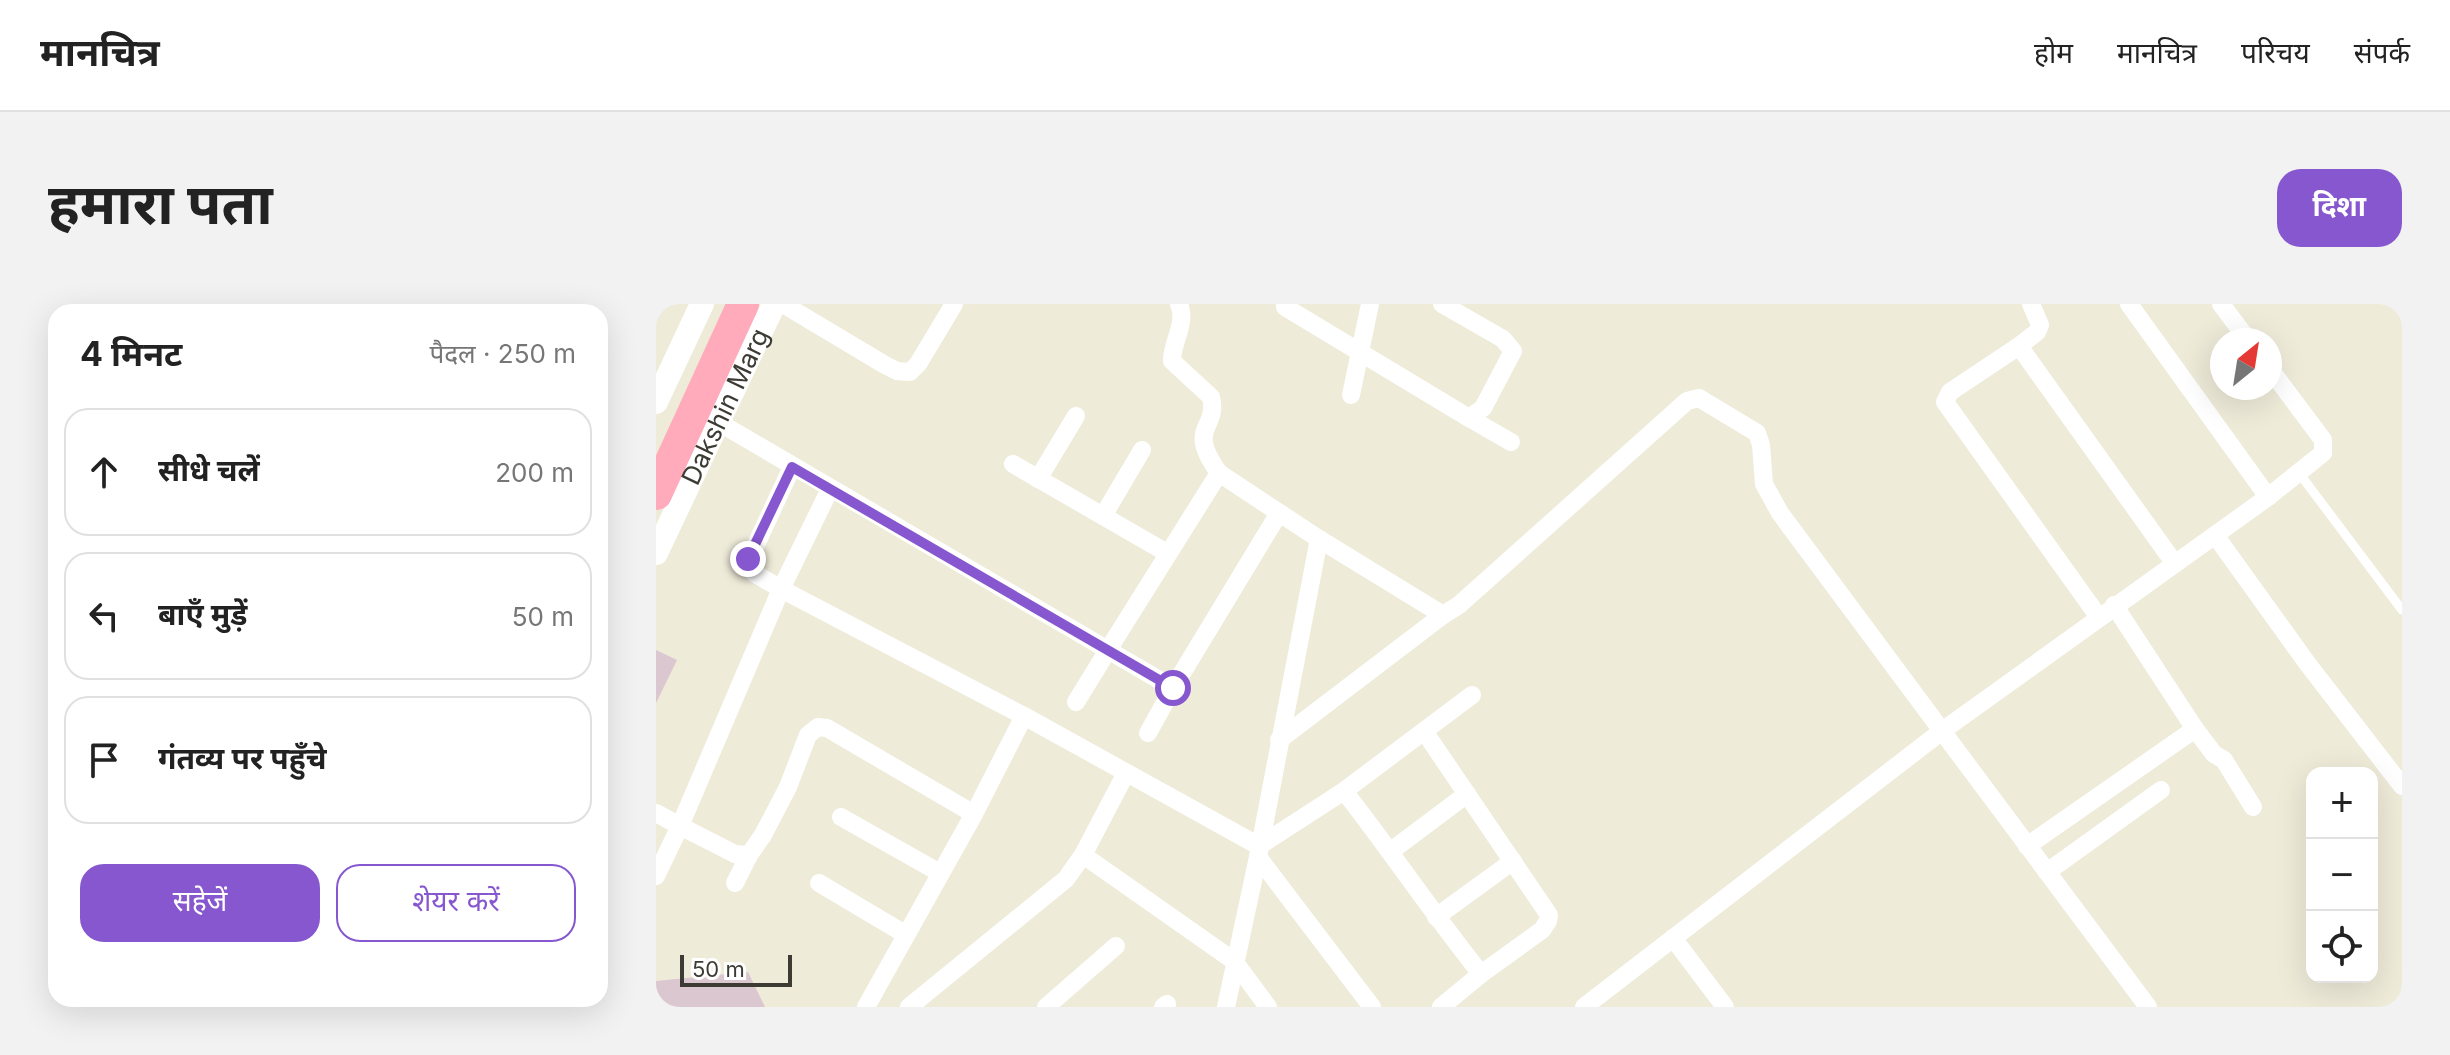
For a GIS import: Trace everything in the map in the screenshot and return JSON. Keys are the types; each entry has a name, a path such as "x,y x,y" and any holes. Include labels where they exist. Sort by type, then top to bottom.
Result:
{"highway":[{"name":"Dakshin Marg","path":"656,454 725,304"},
{"path":"656,494 743,304"}],"street":[{"path":"656,402 702,304"},
{"name":"Dakshin Marg","path":"656,553 774,304"},
{"path":"783,304 885,365 897,371 910,372 954,304"},
{"path":"1179,304 1181,325 1172,361 1211,397 1213,403 1202,432 1202,445 1219,473 1443,615"},
{"path":"1351,395 1370,304"},
{"path":"1442,304 1503,339 1513,351 1483,408 1469,418"},
{"path":"2031,304 2040,325 2037,332 1950,392 1945,402 2098,616"},
{"path":"2129,304 2268,497"},
{"path":"2221,304 2239,328"},
{"path":"1285,307 1511,442"},
{"path":"2019,346 2175,564"},
{"path":"1584,1007 1942,731 2098,616 2268,497 2323,453 2323,440 2282,385"},
{"path":"1279,740 1459,605 1687,401 1699,398 1757,433 1764,484 1776,506 2148,1007"},
{"path":"1038,479 1076,416"},
{"path":"718,422 1173,688"},
{"path":"1103,516 1142,450"},
{"path":"1013,464 1167,553"},
{"path":"792,467 747,564 754,573 1024,716 1259,852 1372,1007"},
{"path":"1076,702 1219,473"},
{"path":"656,876 781,589 830,489"},
{"path":"1148,733 1279,513"},
{"path":"2215,535 2307,663 2402,786"},
{"path":"1226,1007 1319,539"},
{"path":"2114,605 2195,729 2214,754 2224,760 2253,807"},
{"path":"1259,852 1472,695"},
{"path":"866,1007 974,814 1024,716"},
{"path":"735,883 788,787 808,735 818,727 827,728 974,814"},
{"path":"2027,846 2195,729"},
{"path":"1424,731 1549,915 1542,930 1441,1007"},
{"path":"909,1007 1066,879 1083,855 1126,773"},
{"path":"2047,872 2161,790"},
{"path":"1344,791 1481,974"},
{"path":"1391,851 1467,794"},
{"path":"656,813 735,854 749,855"},
{"path":"841,817 940,873"},
{"path":"1083,855 1234,961 1268,1007"},
{"path":"1436,917 1513,861"},
{"path":"819,883 905,934"},
{"path":"1673,938 1725,1007"},
{"path":"1046,1007 1116,946"}],"lane":[{"path":"2299,473 2402,610"}],"building":[{"path":"656,650 677,660 656,703"},
{"path":"748,972 765,1007 656,1007 656,981"}],"route":[{"path":"748,559 792,467 1173,688"}]}
